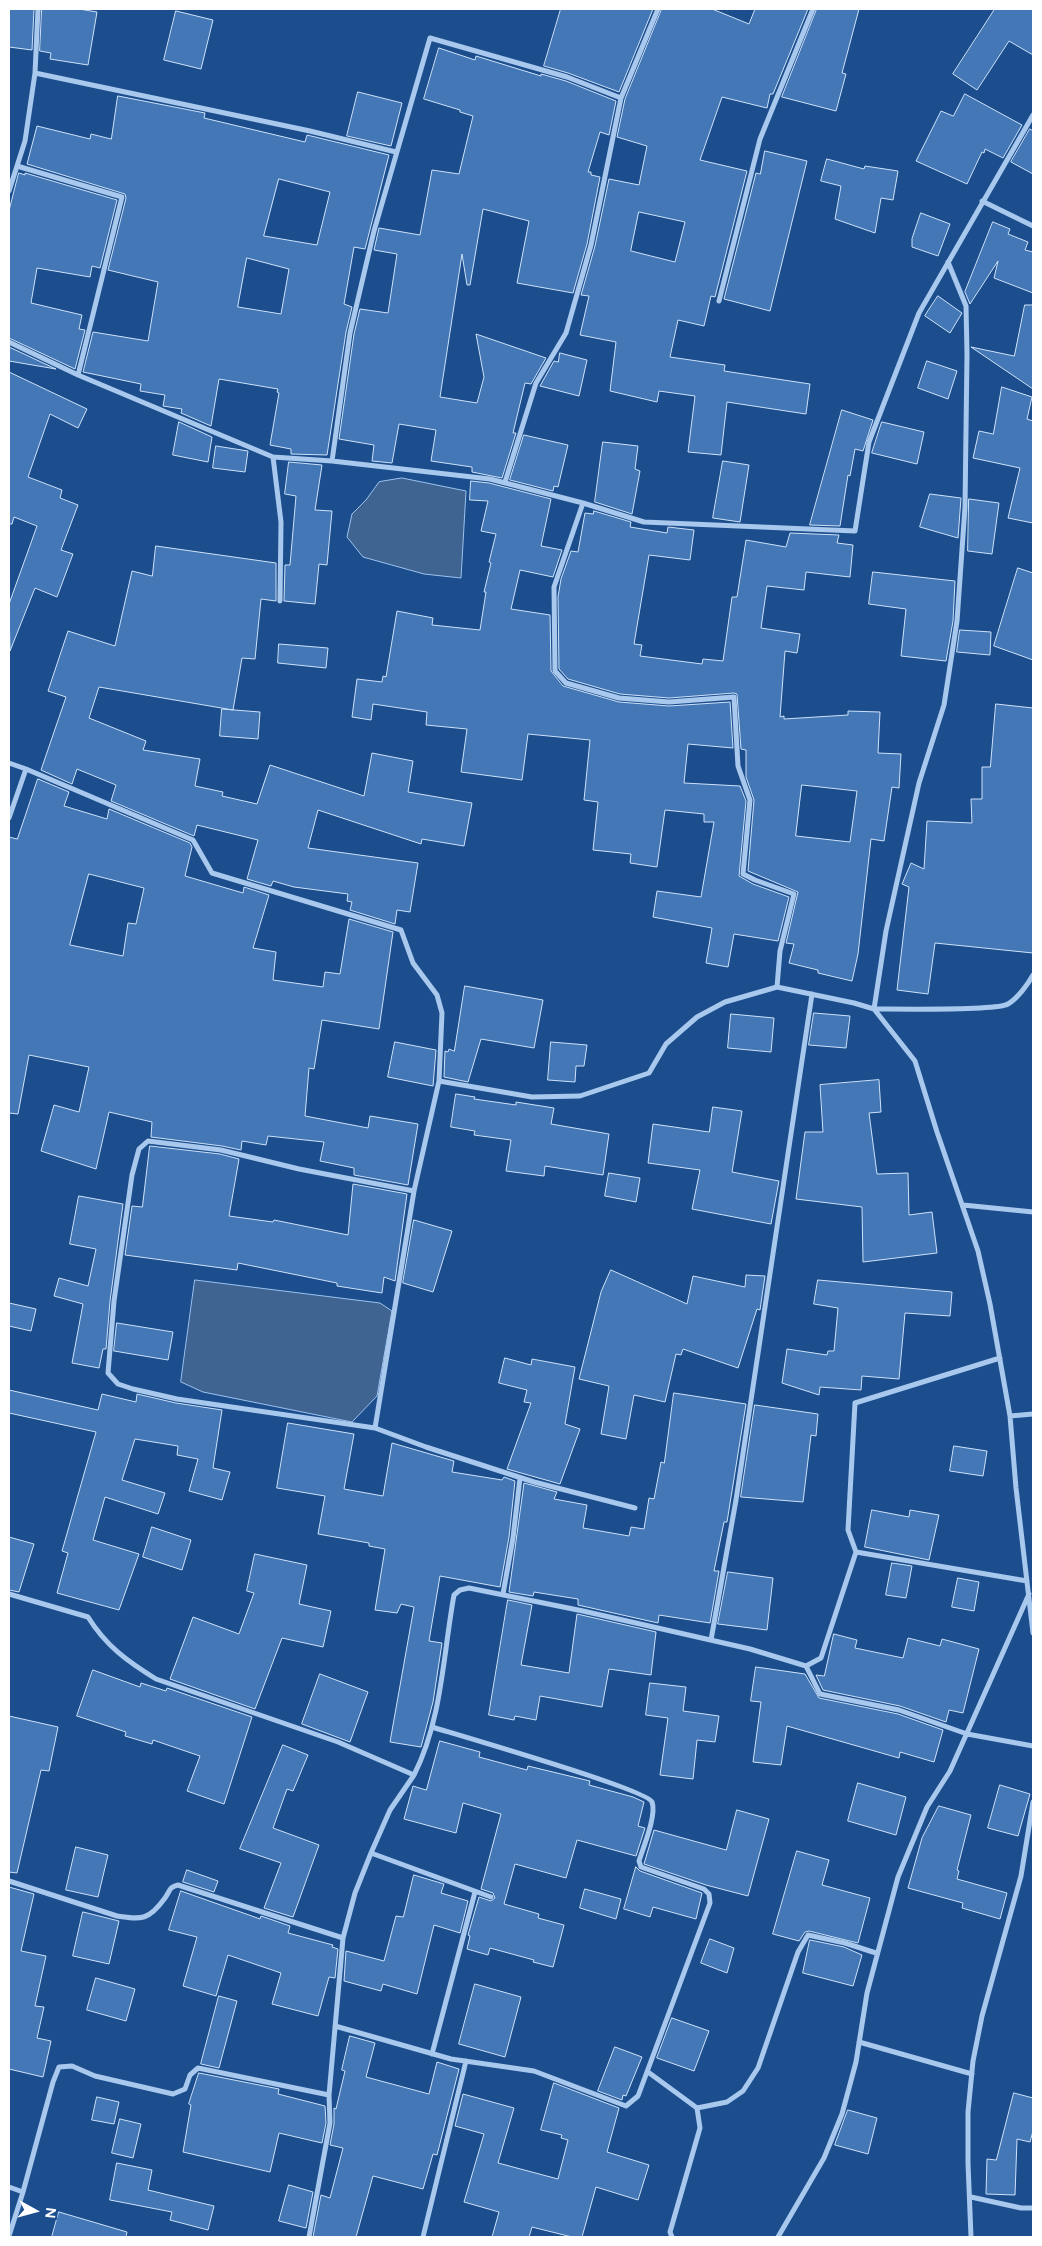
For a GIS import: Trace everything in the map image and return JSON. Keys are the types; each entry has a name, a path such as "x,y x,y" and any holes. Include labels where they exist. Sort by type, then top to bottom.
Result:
{"street":[{"path":"9,191 25,141 35,73 38,9"},
{"path":"505,482 536,383 566,333 591,245 621,98 658,9"},
{"path":"719,301 760,139 813,9"},
{"path":"332,461 350,333 374,231 430,38 567,77 621,98"},
{"path":"35,73 310,131 396,152"},
{"path":"9,342 78,374 273,457 332,461 490,479 583,503 644,522 855,531 870,442 919,313 1033,115"},
{"path":"16,166 122,197 78,374"},
{"path":"982,201 1033,226"},
{"path":"948,262 966,306 965,507 957,621 944,705 918,783 886,931 874,1009 916,1061 937,1132 978,1251 1010,1416 1033,1633"},
{"path":"273,457 281,522 280,601"},
{"path":"583,503 554,587 555,671 566,683 619,698 669,702 734,697 738,766 750,800 743,874 794,894 780,951 777,987"},
{"path":"9,763 193,840 212,873 387,924 401,930 413,964 436,994 442,1013 439,1082 414,1191 375,1428"},
{"path":"9,818 26,769"},
{"path":"439,1082 532,1097 580,1096 649,1073 666,1044 697,1017 725,1002 777,987 874,1009 982,1007 1008,1004 1029,982 1033,975"},
{"path":"711,1640 736,1500 812,994"},
{"path":"414,1191 299,1169 221,1150 148,1141 139,1150 132,1174 114,1310 108,1373 113,1380 133,1389 177,1399 375,1428 520,1478 635,1508"},
{"path":"963,1205 1033,1212"},
{"path":"806,1666 821,1658 856,1552 848,1530 855,1403 1000,1358"},
{"path":"1010,1416 1033,1414"},
{"path":"503,1594 513,1538 520,1478"},
{"path":"856,1552 1027,1581"},
{"path":"309,2237 330,2122 329,2095 343,1938 354,1893 390,1810 414,1775 425,1754 445,1660 454,1595 460,1590 469,1588 503,1594 750,1649 806,1666 820,1694 900,1710 967,1734 1033,1746"},
{"path":"9,1594 88,1617 101,1637 129,1662 156,1679 338,1742 414,1775"},
{"path":"778,2237 824,2158 842,2114 856,2062 867,1993 876,1953 898,1877 927,1807 950,1771 967,1734 1028,1594"},
{"path":"334,2026 432,2054 534,2071 626,2106 638,2096 648,2072 710,1902 709,1894 704,1889 641,1867 639,1861 652,1816 653,1803 650,1797 618,1785 432,1727"},
{"path":"971,2237 968,2112 972,2074 982,2016 1022,1876 1033,1802"},
{"path":"371,1853 492,1897"},
{"path":"9,1881 117,1916 134,1919 144,1919 152,1913 171,1887 178,1885 343,1938"},
{"path":"432,2054 476,1892"},
{"path":"697,2108 727,2102 743,2091 758,2068 798,1952 808,1935 845,1942 876,1953"},
{"path":"859,2042 972,2074"},
{"path":"423,2237 466,2061"},
{"path":"9,2236 59,2067 72,2066 94,2076 173,2094 185,2088 190,2075 198,2068 329,2095"},
{"path":"648,2072 697,2108 700,2128 670,2232 672,2237"},
{"path":"9,2187 23,2192"},
{"path":"971,2197 1021,2208 1033,2208"}],"water":[{"path":"402,478 466,491 461,578 424,574 363,557 347,537 352,514 366,500 379,482"},
{"path":"195,1280 380,1303 392,1311 377,1396 352,1422 203,1392 181,1382"}],"building":[{"path":"9,9 34,9 32,50 9,47"},
{"path":"42,9 79,9 97,12 88,65 50,59 51,53 40,51"},
{"path":"561,9 653,9 619,92 544,66"},
{"path":"662,9 712,9 749,24 755,9 808,9 773,94 770,94 767,108 722,97 700,160 747,171 715,297 711,296 704,326 678,320 670,357 725,365 724,371 810,384 806,414 727,402 721,455 688,452 695,396 659,391 657,402 610,391 616,342 580,335 589,296 581,295 595,246 609,179 639,185 647,146 617,137 625,99","holes":["639,212 685,222 675,262 631,251"]},
{"path":"817,9 859,9 842,73 846,74 836,111 782,97"},
{"path":"995,9 1033,9 1033,55 1009,41 977,90 953,74"},
{"path":"176,11 213,20 201,69 164,60"},
{"path":"439,48 475,60 476,56 541,76 541,74 566,81 616,101 609,135 600,132 588,172 591,172 591,175 600,177 587,244 573,293 517,283 529,221 483,209 470,285 467,285 462,254 440,397 477,403 484,377 476,334 546,358 531,384 525,383 513,433 516,433 502,478 472,472 472,467 431,461 436,430 399,424 392,463 372,461 374,445 339,439 354,334 360,309 388,313 397,254 374,250 379,228 420,235 432,170 459,174 473,116 424,99"},
{"path":"358,92 402,103 391,146 347,136"},
{"path":"965,94 1022,125 1003,158 985,149 984,153 982,152 967,184 916,161 941,111 953,116"},
{"path":"118,96 205,113 204,118 305,142 307,135 389,155 365,249 354,247 344,304 352,307 346,332 327,455 291,454 291,449 270,445 279,393 277,392 278,389 219,379 211,426 181,413 182,409 163,406 165,395 140,391 141,384 83,372 93,332 148,341 158,282 108,270 126,198 125,194 27,164 37,126 90,139 91,134 111,139","holes":["279,179 330,192 317,245 264,236","247,258 289,269 281,314 238,307"]},
{"path":"1030,129 1033,131 1033,174 1011,162"},
{"path":"765,151 807,161 770,311 724,299 756,173 760,174"},
{"path":"827,159 864,169 865,166 898,171 893,200 881,198 875,233 835,219 841,186 821,181"},
{"path":"19,173 25,175 25,173 117,200 100,268 92,266 90,277 37,268 31,303 82,315 79,329 85,330 75,369 9,338 9,211"},
{"path":"921,213 950,224 938,256 912,247 912,239"},
{"path":"993,222 1010,229 1008,234 1028,242 1025,250 1033,252 1033,293 994,278 998,261 970,304 965,292"},
{"path":"938,296 962,313 950,333 925,316"},
{"path":"1025,305 1033,305 1033,389 971,347 1014,356"},
{"path":"9,347 56,369 9,361"},
{"path":"560,353 587,360 579,396 540,386 554,361 558,362"},
{"path":"927,361 957,371 948,399 918,388"},
{"path":"9,372 87,409 78,428 50,414 28,477 62,490 60,498 78,505 61,550 73,554 57,597 35,588 10,651 9,604 37,526 14,517 12,524 9,524"},
{"path":"1002,387 1032,397 1027,419 1033,421 1033,523 1008,518 1020,468 973,458 979,431 993,434"},
{"path":"842,410 873,420 863,451 855,449 850,476 848,475 840,526 810,525"},
{"path":"179,422 212,437 208,462 173,455"},
{"path":"882,422 924,432 917,464 872,453"},
{"path":"524,435 568,445 558,487 554,486 553,491 510,480"},
{"path":"603,442 638,446 635,469 640,471 632,514 595,502"},
{"path":"216,446 248,451 245,472 213,468"},
{"path":"723,461 749,465 740,522 713,518"},
{"path":"289,462 322,465 315,510 332,511 327,565 319,564 315,604 284,601 285,565 290,565 296,496 285,494"},
{"path":"471,481 489,483 551,499 541,546 562,550 553,577 520,570 511,609 550,615 551,671 563,686 619,702 669,706 730,702 733,748 688,744 684,783 740,786 746,801 739,876 753,884 789,897 778,941 734,934 728,967 706,963 712,928 653,917 657,891 701,897 714,822 704,822 704,814 665,810 657,867 630,863 631,854 593,850 598,802 584,800 590,740 528,734 522,780 461,772 467,729 426,725 427,712 373,704 371,720 352,717 357,679 382,682 383,676 386,677 397,611 433,618 432,625 480,630 486,592 484,592 491,563 489,562 496,534 481,531 488,501 470,500"},
{"path":"930,494 961,498 958,538 920,527"},
{"path":"969,499 999,503 992,554 968,551"},
{"path":"594,511 631,522 630,527 667,533 668,527 694,530 690,560 649,555 634,644 642,645 640,656 702,664 703,659 723,661 732,597 737,597 746,540 786,547 790,533 839,535 837,543 853,545 850,577 806,572 804,590 767,586 761,628 800,634 797,653 785,651 780,717 784,716 784,719 848,715 848,711 880,712 878,753 901,754 899,788 892,787 884,841 871,839 858,954 852,981 818,973 818,970 789,963 794,944 786,943 798,892 748,871 754,800 746,777 746,750 741,749 737,694 669,698 620,694 568,679 559,669 558,597 561,579 571,551 578,552 585,513 593,514","holes":["802,785 857,791 850,842 796,836"]},
{"path":"156,546 276,563 276,601 261,599 255,659 242,658 233,710 99,687 89,718 146,741 143,750 200,759 195,786 223,792 222,796 257,804 270,765 364,796 372,753 413,761 408,792 472,803 464,846 422,839 421,844 318,810 308,848 418,863 410,912 397,910 395,924 350,910 352,902 347,901 348,894 294,887 273,881 271,886 247,879 258,840 197,825 194,836 111,801 116,785 77,769 72,784 41,770 66,697 48,691 68,631 115,646 132,571 152,576"},
{"path":"1018,568 1033,573 1033,660 994,646"},
{"path":"873,572 955,581 953,621 946,661 901,656 906,609 869,604"},
{"path":"960,630 991,632 990,655 957,652"},
{"path":"279,644 328,648 326,668 278,663"},
{"path":"996,704 1033,708 1033,953 935,943 928,994 897,990 909,887 902,884 911,863 924,869 927,821 972,823 971,799 982,799 982,767 990,767"},
{"path":"222,709 260,712 258,739 220,736"},
{"path":"38,779 69,792 64,806 107,819 109,809 190,843 192,847 185,876 243,893 244,887 269,895 253,948 276,952 273,980 323,987 325,972 340,974 349,919 393,932 379,1029 322,1020 314,1069 309,1068 305,1116 368,1128 370,1116 418,1124 408,1185 354,1175 354,1168 320,1161 324,1142 268,1136 266,1145 242,1141 241,1150 151,1137 152,1122 109,1112 96,1169 41,1151 54,1105 79,1112 89,1067 29,1055 18,1114 9,1113 9,837 17,839","holes":["89,874 144,888 136,924 128,923 123,956 70,945"]},
{"path":"465,986 543,1000 534,1048 481,1039 468,1082 444,1077 445,1051 448,1052 449,1049 454,1051"},
{"path":"814,1013 850,1016 846,1048 809,1045"},
{"path":"731,1014 774,1018 771,1052 728,1048"},
{"path":"395,1042 436,1050 433,1086 388,1077"},
{"path":"551,1042 587,1045 584,1066 576,1066 575,1082 548,1080"},
{"path":"879,1080 881,1112 869,1113 877,1174 908,1173 909,1215 932,1212 937,1253 863,1262 862,1207 796,1199 805,1132 823,1132 820,1085"},
{"path":"456,1094 475,1097 474,1099 516,1105 516,1102 554,1108 551,1124 609,1134 603,1175 545,1166 544,1176 506,1171 511,1140 474,1135 475,1131 451,1127"},
{"path":"713,1107 742,1111 732,1172 779,1181 771,1224 692,1209 700,1170 648,1163 653,1124 709,1132"},
{"path":"150,1146 220,1154 239,1159 229,1216 273,1222 274,1220 348,1235 353,1184 407,1194 395,1281 384,1277 382,1293 337,1286 337,1283 238,1263 237,1270 125,1255 132,1206 142,1207"},
{"path":"609,1173 640,1178 636,1202 605,1196"},
{"path":"79,1196 123,1204 110,1301 106,1349 103,1349 99,1368 72,1363 83,1304 54,1296 59,1278 88,1286 96,1249 70,1244"},
{"path":"414,1220 452,1231 433,1292 403,1283"},
{"path":"611,1270 687,1304 693,1276 745,1287 746,1275 765,1276 760,1310 757,1309 738,1368 683,1349 681,1355 676,1354 665,1402 634,1395 626,1439 601,1434 609,1386 579,1379 601,1292"},
{"path":"818,1280 952,1292 950,1316 905,1313 899,1379 862,1376 861,1390 820,1387 819,1395 782,1383 787,1349 827,1355 828,1351 834,1351 838,1308 814,1304"},
{"path":"9,1303 36,1309 31,1331 9,1326"},
{"path":"117,1323 173,1332 168,1360 114,1351"},
{"path":"505,1358 531,1365 532,1359 575,1367 565,1424 580,1429 560,1484 507,1469 531,1403 524,1402 527,1390 499,1383"},
{"path":"9,1390 98,1410 102,1394 136,1402 137,1394 176,1403 222,1410 213,1468 230,1472 222,1500 189,1491 198,1459 177,1455 178,1446 135,1439 122,1480 165,1493 158,1514 105,1497 93,1540 139,1554 119,1610 57,1593 68,1553 62,1551 96,1432 9,1413"},
{"path":"674,1393 746,1404 727,1522 724,1522 714,1571 719,1571 710,1623 659,1615 658,1623 578,1605 578,1599 534,1592 533,1596 509,1592 524,1483 557,1492 554,1499 587,1505 583,1528 629,1536 631,1527 644,1529 649,1498 654,1499 661,1462 664,1463"},
{"path":"755,1405 818,1414 816,1436 811,1435 803,1502 741,1497"},
{"path":"288,1423 354,1434 344,1489 383,1496 392,1443 454,1461 452,1472 502,1480 504,1477 515,1481 509,1537 500,1587 440,1576 429,1641 442,1643 433,1702 421,1747 390,1742 414,1607 401,1604 397,1613 375,1610 385,1549 369,1546 369,1543 318,1534 325,1496 277,1488"},
{"path":"954,1446 987,1451 983,1476 950,1471"},
{"path":"872,1510 909,1517 910,1510 939,1515 929,1560 865,1547"},
{"path":"152,1527 191,1540 182,1570 143,1557"},
{"path":"9,1537 34,1544 19,1592 9,1590"},
{"path":"255,1554 307,1565 299,1604 331,1611 323,1647 282,1638 255,1709 170,1679 193,1617 239,1634 254,1593 247,1591"},
{"path":"892,1563 912,1566 906,1598 886,1595"},
{"path":"728,1572 773,1578 767,1630 718,1624"},
{"path":"958,1578 979,1582 974,1611 952,1607"},
{"path":"508,1600 532,1605 521,1665 569,1673 577,1614 656,1632 651,1675 609,1669 602,1707 540,1696 536,1720 515,1716 514,1720 489,1715"},
{"path":"834,1634 857,1640 855,1648 903,1658 908,1638 940,1646 942,1639 979,1649 963,1713 949,1710 946,1722 900,1706 823,1690 816,1675 824,1676"},
{"path":"756,1667 805,1674 819,1698 898,1714 943,1730 934,1762 900,1752 899,1758 787,1726 781,1765 753,1762 761,1702 751,1701"},
{"path":"93,1670 140,1687 141,1683 166,1691 167,1688 252,1717 224,1804 187,1791 200,1756 153,1740 152,1744 125,1736 126,1732 77,1716"},
{"path":"320,1674 368,1692 350,1742 302,1724"},
{"path":"650,1683 686,1687 683,1711 719,1716 715,1742 697,1740 693,1779 660,1775 668,1718 646,1715"},
{"path":"9,1716 58,1727 49,1771 41,1770 17,1873 9,1872"},
{"path":"440,1741 480,1752 479,1757 527,1770 528,1766 590,1781 589,1785 633,1797 644,1802 638,1826 645,1828 636,1856 577,1840 566,1878 515,1864 504,1904 539,1914 538,1918 564,1925 553,1967 490,1948 488,1955 467,1949 470,1936 468,1935 479,1897 491,1901 495,1898 493,1893 481,1889 501,1814 463,1803 456,1833 404,1819 413,1786 426,1790"},
{"path":"283,1745 308,1755 293,1791 287,1789 273,1828 319,1845 293,1917 264,1908 281,1863 240,1849"},
{"path":"858,1783 906,1797 896,1835 848,1821"},
{"path":"1000,1785 1030,1794 1018,1836 988,1828"},
{"path":"939,1806 971,1815 957,1870 959,1871 957,1879 1007,1893 1000,1919 962,1908 963,1903 908,1888 922,1838"},
{"path":"737,1810 769,1819 748,1896 706,1885 644,1864 654,1830 726,1850"},
{"path":"76,1847 108,1855 98,1897 66,1890"},
{"path":"797,1851 829,1860 822,1885 870,1898 858,1943 809,1931 805,1932 799,1941 773,1934"},
{"path":"636,1867 640,1871 702,1893 696,1919 653,1907 650,1917 624,1909"},
{"path":"187,1870 218,1881 214,1892 183,1882"},
{"path":"414,1875 444,1884 441,1893 468,1901 460,1933 434,1925 417,1994 383,1984 381,1991 344,1981 346,1951 384,1961 396,1916 403,1917"},
{"path":"9,1887 34,1894 21,1951 46,1956 35,2006 44,2007 37,2038 51,2041 43,2077 9,2069"},
{"path":"585,1889 621,1899 616,1919 580,1908"},
{"path":"181,1891 260,1919 261,1916 290,1926 288,1933 333,1945 332,1947 338,1949 335,1978 329,1977 318,2016 272,2004 281,1973 228,1955 216,1996 183,1986 197,1937 169,1930"},
{"path":"83,1912 119,1921 109,1964 73,1956"},
{"path":"710,1939 734,1948 727,1973 701,1963"},
{"path":"810,1940 844,1947 862,1955 853,1986 803,1973"},
{"path":"96,1978 135,1989 126,2021 87,2010"},
{"path":"475,1984 521,1997 505,2057 459,2044"},
{"path":"219,1996 237,2001 219,2068 201,2064"},
{"path":"672,2018 709,2031 694,2071 657,2058"},
{"path":"350,2036 375,2043 366,2077 429,2094 437,2062 459,2069 437,2155 433,2154 423,2189 373,2176 356,2237 313,2237 321,2195 330,2198 343,2148 330,2145 334,2124 334,2108 336,2109 345,2071 342,2070"},
{"path":"615,2047 642,2057 626,2096 623,2095 622,2100 598,2091"},
{"path":"199,2073 279,2089 278,2094 325,2106 326,2123 322,2143 279,2133 270,2172 183,2152 191,2105 189,2104"},
{"path":"554,2083 619,2108 607,2152 649,2165 638,2200 596,2187 582,2237 572,2237 532,2227 529,2237 492,2237 499,2212 464,2202 484,2134 455,2126 463,2094 514,2108 498,2163 558,2179 568,2140 561,2138 562,2135 541,2130"},
{"path":"1014,2093 1033,2098 1033,2131 1030,2142 1017,2139 1015,2195 986,2194 987,2159 996,2160"},
{"path":"97,2097 119,2102 114,2124 92,2120"},
{"path":"848,2110 877,2118 868,2154 835,2145"},
{"path":"120,2119 141,2124 133,2158 112,2153"},
{"path":"117,2163 152,2170 148,2190 214,2206 208,2230 170,2220 172,2212 110,2200"},
{"path":"289,2185 313,2192 306,2228 279,2221"},
{"path":"59,2212 127,2232 126,2237 52,2237"}]}
